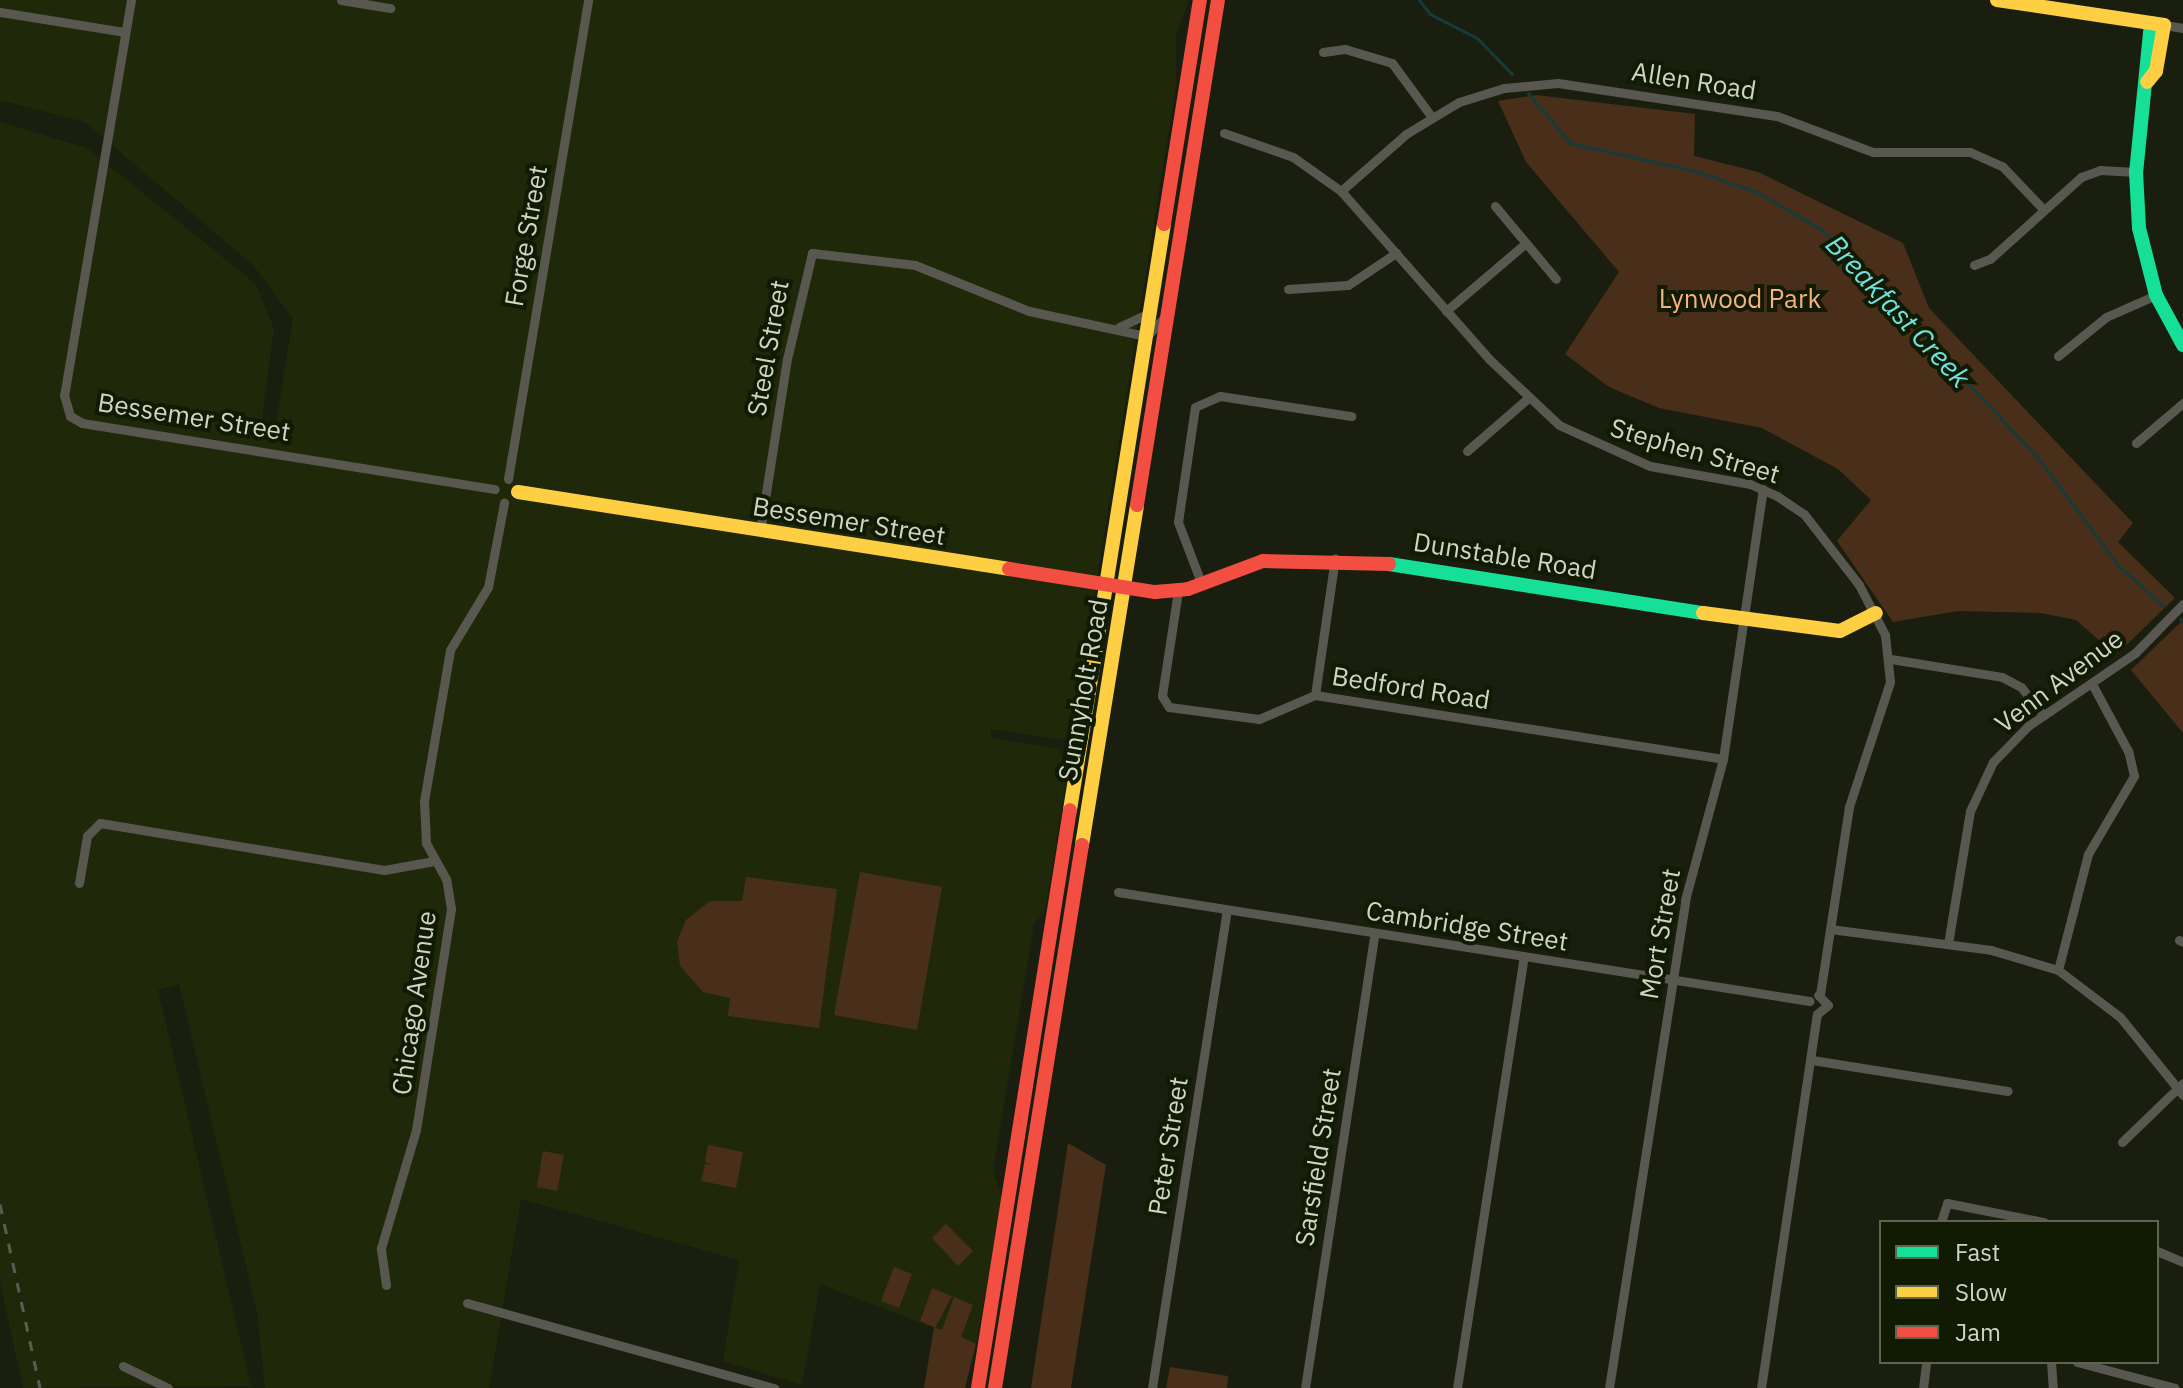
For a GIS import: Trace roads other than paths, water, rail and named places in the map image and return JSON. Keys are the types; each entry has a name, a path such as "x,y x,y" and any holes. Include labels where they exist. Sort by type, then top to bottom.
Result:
{"main road":[{"name":"Sunnyholt Road","path":"995,1388 1118,586 1200,0"},
{"name":"Sunnyholt Road","path":"978,1388 1118,586 1148,335 1158,313 1218,0"},
{"path":"1997,0 2085,7 2157,24 2136,172 2139,228 2156,295 2182,343"},
{"name":"Bessemer Street","path":"518,492 1118,586"},
{"name":"Dunstable Road","path":"1118,586 1178,591 1202,585 1243,565 1335,558 1395,562 1827,632 1876,613"}],"street":[{"name":"Bessemer Street","path":"131,0 64,395 70,416 82,423 495,489"},
{"path":"341,0 390,8"},
{"name":"Forge Street","path":"508,479 588,0"},
{"path":"0,12 125,32"},
{"path":"2157,24 2183,28"},
{"path":"1323,52 1356,51 1392,63 1431,116"},
{"name":"Allen Road","path":"1341,191 1431,116 1504,88 1583,86 1777,116 1873,152 1970,152 2003,167 2044,210"},
{"name":"Stephen Street","path":"1224,133 1293,157 1341,191 1527,399 1559,425 1623,457 1763,489 1804,514 1876,613 1891,659 1882,718 1849,807 1820,995 1828,1005 1817,1014"},
{"path":"1974,265 1990,259 2087,174 2136,172"},
{"path":"1495,206 1556,279"},
{"path":"1446,311 1526,243"},
{"name":"Steel Street","path":"760,531 787,359 812,253 824,250 915,265 1029,311 1148,335"},
{"path":"1288,289 1356,282 1396,253"},
{"path":"2058,356 2106,317 2156,295"},
{"path":"1119,327 1158,313"},
{"path":"1202,585 1178,522 1195,407 1220,396 1351,416"},
{"path":"1467,451 1527,399"},
{"path":"2136,443 2183,403"},
{"path":"508,479 518,492 504,503 495,489 508,479"},
{"name":"Mort Street","path":"1609,1388 1685,900 1723,759 1763,489"},
{"name":"Chicago Avenue","path":"386,1285 381,1248 418,1121 450,921 449,888 434,861 423,812 448,657 488,587 504,503"},
{"path":"1315,695 1335,558"},
{"name":"Bedford Road","path":"1178,591 1165,705 1259,719 1315,695 1723,759"},
{"name":"Venn Avenue","path":"1948,944 1965,834 1980,784 2001,752 2043,715 2092,684 2145,644 2183,604"},
{"path":"1891,659 2002,677 2021,687 2043,715"},
{"path":"2058,970 2088,854 2134,776 2128,751 2092,684"},
{"path":"79,883 88,832 100,823 384,870 434,861"},
{"name":"Cambridge Street","path":"1118,892 1809,1001"},
{"name":"Peter Street","path":"1152,1388 1227,910"},
{"path":"1830,929 1948,944 2058,970 2120,1017 2182,1090 2130,1128 2122,1142"},
{"name":"Sarsfield Street","path":"1305,1388 1375,933"},
{"path":"1457,1388 1524,957"},
{"path":"1761,1388 1812,1060 1817,1014 1809,1001 1820,995"},
{"path":"1812,1060 2008,1091"},
{"path":"1942,1220 1947,1203 2034,1220"},
{"path":"2159,1252 2183,1262"},
{"path":"467,1303 774,1388"},
{"path":"1923,1388 1926,1364"},
{"path":"2051,1364 2053,1388"},
{"path":"2085,1364 2175,1388"},
{"path":"123,1366 168,1388"}],"waterway":[{"name":"Breakfast Creek","path":"1419,0 1430,14 1477,38 1512,74"},
{"name":"Breakfast Creek","path":"1528,93 1570,143 1695,171 1757,192 1822,230 2038,458 2117,564 2163,606"}],"railway":[{"path":"0,1204 40,1388"}],"park label":[{"name":"Lynwood Park","path":"1740,299"}]}
